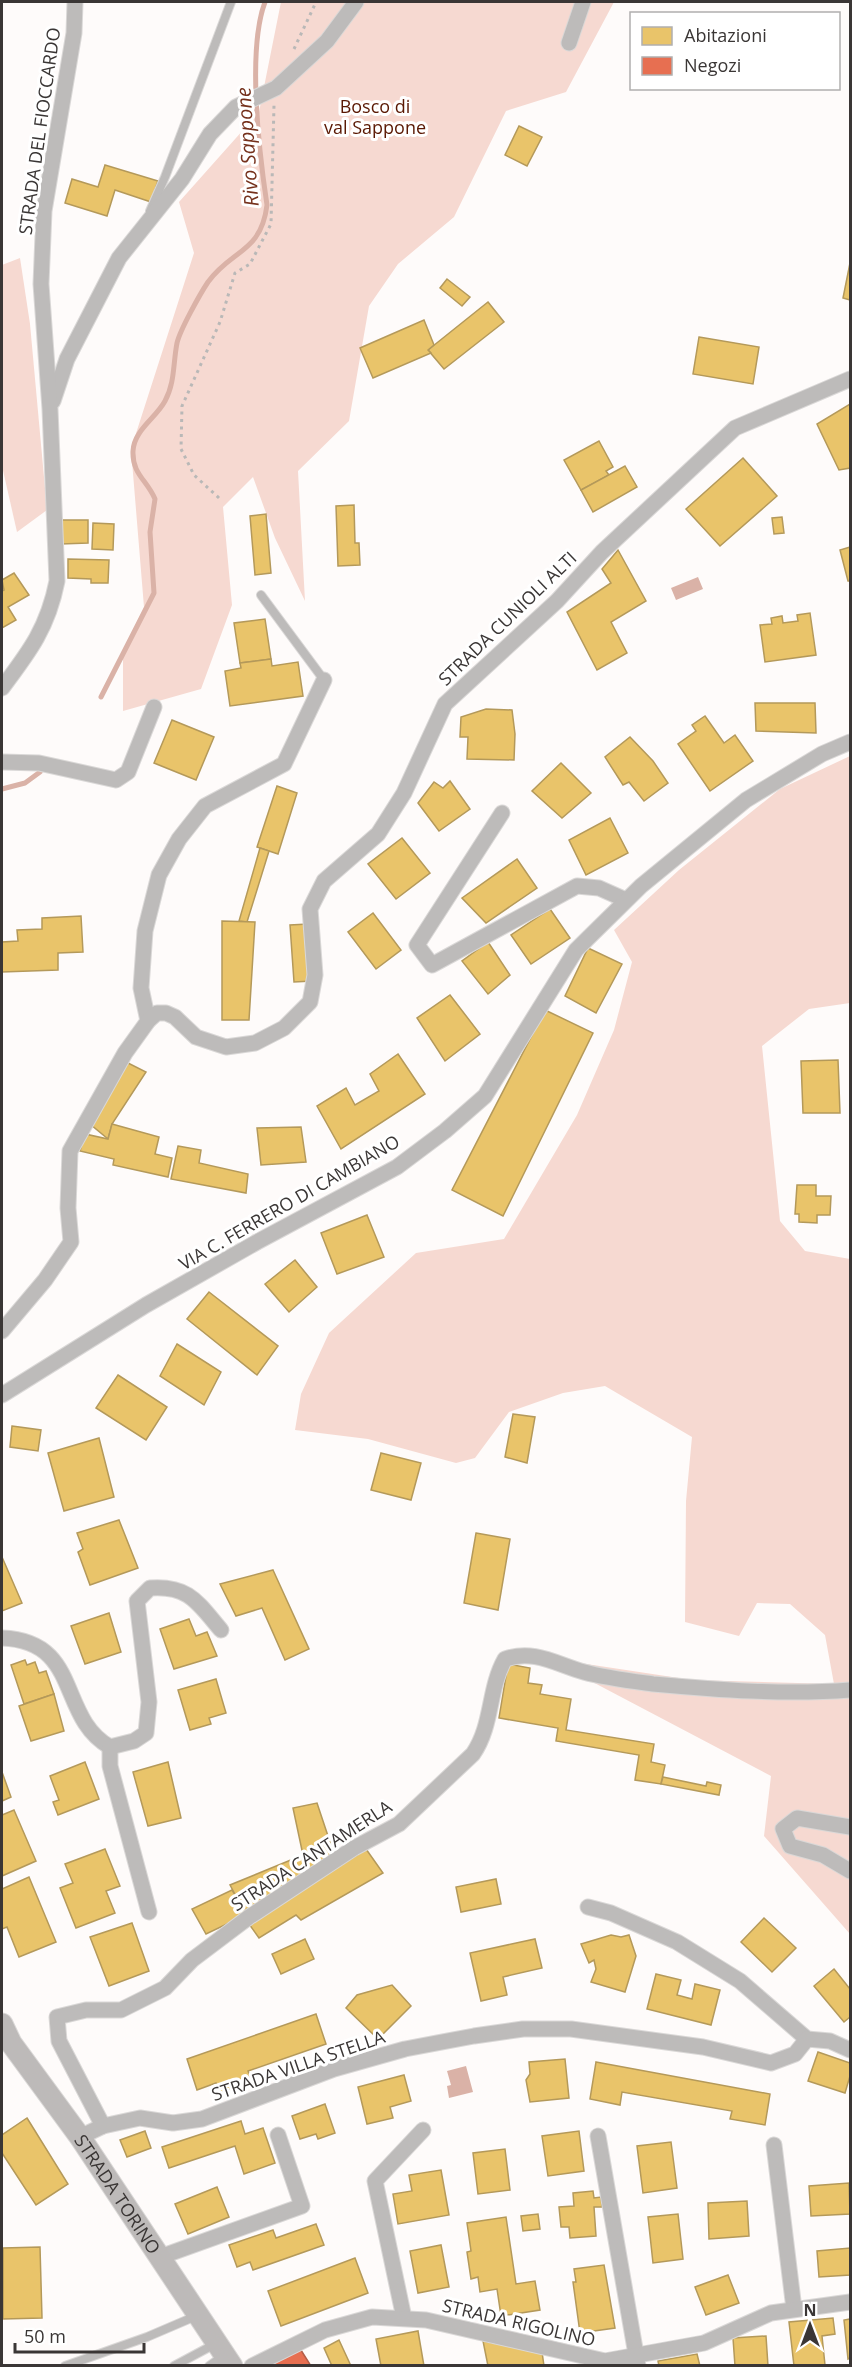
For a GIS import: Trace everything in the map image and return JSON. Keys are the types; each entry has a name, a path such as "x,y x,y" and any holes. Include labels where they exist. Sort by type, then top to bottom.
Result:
{"main road":[{"name":"STRADA TORINO","path":"2,2024 11,2043 80,2137 160,2257 198,2315 221,2357"}],"street":[{"name":"STRADA DEL FIOCCARDO","path":"2,688 35,645 52,609 57,581 50,409 41,284 44,212 74,33 75,2"},
{"name":"STRADA DEL FIOCCARDO","path":"50,409 75,341 119,258 144,224 165,203 221,120 236,107 271,91 327,41 356,2"},
{"path":"569,43 583,2"},
{"name":"STRADA CUNIOLI ALTI","path":"148,1021 157,1013 166,1013 175,1017 196,1037 226,1047 255,1043 284,1028 310,1002 315,975 309,909 324,881 378,834 404,793 445,704 557,601 603,552 735,428 850,379"},
{"path":"2,1331 45,1280 70,1242 68,1208 70,1151 125,1053 148,1021 141,988 145,931 159,875 179,839 205,806 284,764 324,680"},
{"path":"2,762 39,763 116,780 122,778 128,772 153,707"},
{"name":"VIA C. FERRERO DI CAMBIANO","path":"2,1395 156,1300 396,1167 445,1131 485,1096 576,950 626,900 746,800 822,754 850,742"},
{"path":"502,813 417,945 432,965 577,886 599,888 626,900"},
{"path":"2,1638 18,1639 37,1645 52,1658 66,1679 79,1713 100,1741 110,1747 134,1741 146,1732 149,1702 137,1601 150,1588 170,1586 190,1595 221,1630"},
{"name":"STRADA CANTAMERLA","path":"103,2126 59,2041 57,2017 86,2010 121,2010 165,1988 192,1960 249,1917 354,1848 399,1824 473,1754 483,1740 495,1684 505,1659 520,1654 536,1655 586,1673 651,1683 765,1692 850,1690"},
{"path":"110,1747 110,1766 149,1912"},
{"path":"850,1827 797,1818 783,1829 790,1846 823,1855 850,1871"},
{"path":"588,1906 611,1913 676,1942 740,1981 768,2002 807,2039 830,2041 850,2050"},
{"name":"STRADA VILLA STELLA","path":"80,2137 103,2126 140,2118 173,2123 202,2119 334,2069 405,2049 523,2029 571,2029 704,2048 771,2063 795,2054 807,2039"},
{"path":"404,2318 375,2181 423,2130"},
{"path":"160,2257 302,2205 278,2135"},
{"path":"598,2136 638,2361"},
{"path":"774,2145 794,2308"},
{"name":"STRADA RIGOLINO","path":"252,2366 325,2330 372,2317 426,2320 605,2361 638,2361 704,2343 771,2313 850,2302"}],"lane":[{"path":"144,224 165,177 231,2"},
{"path":"261,595 324,680"},
{"path":"65,2366 170,2328 198,2315"},
{"path":"174,2366 187,2359 221,2357"}],"path":[{"path":"290,56 316,2"},
{"path":"219,498 194,475 181,449 182,406 220,322 235,273 250,264 271,224 271,91"}],"green space":[{"name":"Bosco di val Sappone","path":"281,2 614,2 566,92 506,111 454,217 398,264 369,306 349,421 298,471 305,601 275,538 253,477 223,507 232,605 201,689 123,711 123,651 144,607 131,449 194,253 179,202 259,112"},
{"path":"20,258 30,324 47,510 17,532 2,466 2,265"},
{"path":"850,756 850,1003 809,1009 762,1046 780,1221 805,1251 850,1259 850,1934 764,1836 771,1776 547,1658 692,1680 834,1684 825,1635 790,1604 757,1603 739,1636 685,1622 686,1501 692,1437 605,1386 563,1393 509,1412 475,1458 456,1463 368,1439 295,1430 301,1394 329,1333 416,1253 504,1239 577,1115 614,1030 632,962 614,930 679,870 780,789"}],"shaded area":[{"path":"698,577 703,589 676,600 671,588"},
{"path":"466,2066 473,2092 449,2098 447,2086 451,2085 447,2071"}],"building: Abitazioni":[{"path":"519,126 542,137 527,166 505,155"},
{"path":"105,165 158,181 151,202 115,190 107,216 65,203 72,179 98,187"},
{"path":"850,263 850,300 843,298"},
{"path":"447,279 470,297 462,306 440,288"},
{"path":"488,302 504,322 444,369 428,350"},
{"path":"424,320 434,345 428,350 431,353 373,378 360,348"},
{"path":"699,337 759,347 753,384 693,374"},
{"path":"850,404 850,468 839,470 817,424"},
{"path":"599,441 613,467 606,471 609,475 581,490 564,460"},
{"path":"743,458 777,496 720,546 686,509"},
{"path":"625,466 637,487 593,512 581,490"},
{"path":"354,505 355,543 359,543 360,565 338,566 336,506"},
{"path":"266,514 271,573 255,575 250,516"},
{"path":"782,517 784,533 774,534 772,518"},
{"path":"61,520 88,520 88,543 61,544"},
{"path":"93,523 114,524 113,550 92,549"},
{"path":"850,547 850,581 848,581 840,550"},
{"path":"618,550 646,601 611,622 627,653 597,670 567,612 611,583 602,569"},
{"path":"68,559 109,560 108,583 91,583 91,579 68,578"},
{"path":"14,573 29,595 8,607 16,620 2,628 2,591 4,590 2,580"},
{"path":"810,613 816,655 765,662 760,625 772,624 771,618 782,616 783,623 798,621 797,615"},
{"path":"265,619 271,659 240,663 234,623"},
{"path":"271,659 272,666 298,662 303,696 230,706 225,671 241,668 240,663"},
{"path":"755,703 815,703 816,733 756,731"},
{"path":"486,709 512,710 515,734 514,760 467,759 468,737 460,737 461,717"},
{"path":"705,716 724,743 735,735 753,761 710,791 678,744 696,731 692,725"},
{"path":"172,720 214,737 196,780 154,763"},
{"path":"630,737 653,761 668,783 644,801 629,782 623,785 605,757"},
{"path":"561,763 591,793 562,818 532,791"},
{"path":"450,781 470,809 439,831 418,803 434,782 443,788"},
{"path":"277,786 297,793 278,854 257,847"},
{"path":"610,818 628,853 586,875 569,840"},
{"path":"402,838 430,873 396,899 368,864"},
{"path":"260,848 269,851 247,922 239,921"},
{"path":"517,859 537,888 486,923 462,898"},
{"path":"550,909 570,938 531,964 511,935"},
{"path":"373,913 401,950 376,969 348,932"},
{"path":"81,916 83,952 58,953 58,970 2,972 2,942 18,941 17,930 42,929 42,918"},
{"path":"222,921 255,922 249,1020 222,1020"},
{"path":"308,924 312,981 294,982 290,925"},
{"path":"488,942 510,975 488,994 462,961"},
{"path":"588,948 622,964 596,1013 565,996"},
{"path":"450,995 480,1034 445,1061 417,1018"},
{"path":"545,1010 593,1033 503,1216 452,1190"},
{"path":"398,1054 425,1094 341,1149 317,1106 346,1088 355,1105 379,1091 370,1074"},
{"path":"838,1060 840,1113 803,1113 801,1061"},
{"path":"126,1062 146,1072 112,1124 108,1139 90,1124"},
{"path":"112,1124 159,1137 155,1154 172,1158 168,1177 113,1165 114,1159 80,1151 85,1134 108,1139"},
{"path":"301,1127 306,1162 261,1165 257,1128"},
{"path":"178,1146 201,1150 199,1163 248,1174 246,1193 171,1179"},
{"path":"797,1185 816,1185 816,1196 831,1196 830,1215 817,1215 817,1223 799,1222 799,1214 795,1214"},
{"path":"367,1215 384,1257 337,1274 321,1233"},
{"path":"295,1260 317,1287 289,1312 265,1284"},
{"path":"209,1292 278,1346 257,1375 187,1319"},
{"path":"177,1344 221,1372 204,1405 160,1376"},
{"path":"118,1375 167,1407 146,1440 96,1408"},
{"path":"513,1414 535,1417 527,1463 505,1457"},
{"path":"12,1426 41,1430 38,1451 10,1447"},
{"path":"99,1438 114,1497 64,1511 48,1453"},
{"path":"381,1453 421,1463 411,1500 371,1490"},
{"path":"119,1520 138,1568 90,1585 78,1552 83,1549 77,1533"},
{"path":"476,1533 510,1539 498,1610 464,1603"},
{"path":"2,1557 22,1603 2,1611"},
{"path":"273,1570 309,1649 285,1660 262,1608 236,1616 220,1584"},
{"path":"109,1613 121,1652 85,1664 71,1626"},
{"path":"189,1619 196,1636 207,1632 217,1656 174,1669 160,1629"},
{"path":"25,1660 27,1665 35,1662 39,1673 46,1671 54,1694 24,1704 11,1665"},
{"path":"508,1664 530,1668 528,1683 542,1685 540,1694 571,1699 566,1730 654,1744 651,1762 665,1765 661,1784 635,1780 639,1755 556,1741 558,1728 499,1718"},
{"path":"216,1679 226,1713 209,1718 211,1724 190,1730 178,1690"},
{"path":"54,1694 64,1731 31,1741 19,1706"},
{"path":"85,1762 99,1799 58,1815 53,1802 59,1800 50,1776"},
{"path":"168,1762 181,1818 148,1826 133,1772"},
{"path":"2,1772 11,1797 2,1801"},
{"path":"663,1777 706,1786 707,1782 721,1785 719,1795 661,1784"},
{"path":"317,1803 335,1857 244,1911 230,1885 303,1855 293,1808"},
{"path":"14,1810 36,1861 2,1876 2,1815"},
{"path":"105,1849 120,1886 106,1891 115,1913 76,1928 60,1888 73,1883 65,1864"},
{"path":"366,1849 383,1873 301,1920 296,1915 259,1938 249,1924"},
{"path":"29,1877 56,1942 19,1957 7,1927 2,1929 2,1889"},
{"path":"496,1879 501,1904 461,1912 456,1887"},
{"path":"232,1890 246,1915 206,1934 192,1909"},
{"path":"764,1918 796,1948 772,1972 741,1942"},
{"path":"132,1923 149,1971 109,1986 90,1937"},
{"path":"611,1935 621,1937 629,1935 636,1956 625,1992 591,1982 596,1969 594,1960 589,1963 581,1944"},
{"path":"305,1939 314,1959 281,1974 272,1954"},
{"path":"535,1939 542,1968 503,1977 507,1995 481,2001 470,1953"},
{"path":"834,1969 850,1989 850,2017 844,2022 814,1986"},
{"path":"656,1974 681,1980 677,1995 692,1999 695,1984 720,1990 711,2025 647,2009"},
{"path":"392,1985 411,2006 378,2039 346,2008 357,1995"},
{"path":"316,2014 326,2044 248,2071 252,2082 220,2093 216,2083 197,2090 187,2059"},
{"path":"818,2052 850,2063 850,2076 845,2093 808,2081"},
{"path":"565,2059 569,2098 530,2102 526,2080 530,2074 529,2062"},
{"path":"596,2062 770,2094 765,2125 730,2119 732,2111 622,2092 620,2105 590,2099"},
{"path":"404,2075 411,2101 390,2107 393,2118 367,2124 358,2087"},
{"path":"325,2104 335,2133 318,2139 316,2134 300,2139 292,2116"},
{"path":"27,2118 68,2184 36,2205 2,2153 2,2135"},
{"path":"241,2121 245,2134 263,2128 275,2163 244,2174 235,2146 169,2168 162,2147"},
{"path":"145,2131 151,2148 127,2157 120,2140"},
{"path":"579,2131 584,2171 548,2176 542,2136"},
{"path":"671,2142 677,2188 643,2193 637,2146"},
{"path":"505,2149 510,2190 478,2194 473,2153"},
{"path":"441,2170 449,2215 398,2224 393,2194 412,2191 409,2175"},
{"path":"849,2183 850,2214 811,2216 809,2186"},
{"path":"217,2187 229,2217 188,2234 175,2204"},
{"path":"593,2191 594,2198 601,2197 602,2207 594,2207 596,2236 570,2238 569,2227 561,2227 559,2207 574,2206 573,2193"},
{"path":"747,2201 749,2236 709,2239 708,2203"},
{"path":"538,2214 540,2229 523,2231 521,2216"},
{"path":"678,2214 683,2259 653,2263 648,2217"},
{"path":"506,2217 516,2284 535,2281 540,2310 501,2316 497,2289 480,2292 478,2277 471,2279 467,2252 471,2251 467,2223"},
{"path":"316,2224 324,2245 253,2270 250,2262 237,2267 229,2245 273,2230 276,2238"},
{"path":"441,2245 449,2287 418,2293 410,2251"},
{"path":"40,2247 42,2318 3,2319 3,2248"},
{"path":"850,2248 850,2275 819,2277 817,2251"},
{"path":"355,2258 368,2293 281,2326 268,2291"},
{"path":"604,2265 615,2328 580,2333 573,2282 576,2282 574,2269"},
{"path":"728,2275 739,2303 706,2315 695,2287"},
{"path":"833,2318 835,2334 822,2336 825,2365 794,2366 789,2322"},
{"path":"850,2319 850,2358 848,2359 844,2320"},
{"path":"418,2331 424,2366 381,2366 376,2339"},
{"path":"766,2336 768,2366 735,2366 733,2338"},
{"path":"339,2340 351,2366 332,2366 324,2348"},
{"path":"483,2341 542,2352 544,2366 488,2366"},
{"path":"697,2354 700,2366 659,2366 658,2361"}],"building: Negozi":[{"path":"299,2347 311,2366 266,2366"}],"waterway":[{"name":"Rivo Sappone","path":"101,697 154,593 150,532 155,499 135,466 134,444 141,430 165,401 172,380 177,343 200,295 217,271 252,242 264,221 267,205 258,130 256,73 260,22 265,2"},
{"name":"Rivo Sappone","path":"2,789 25,783 40,772"}]}
